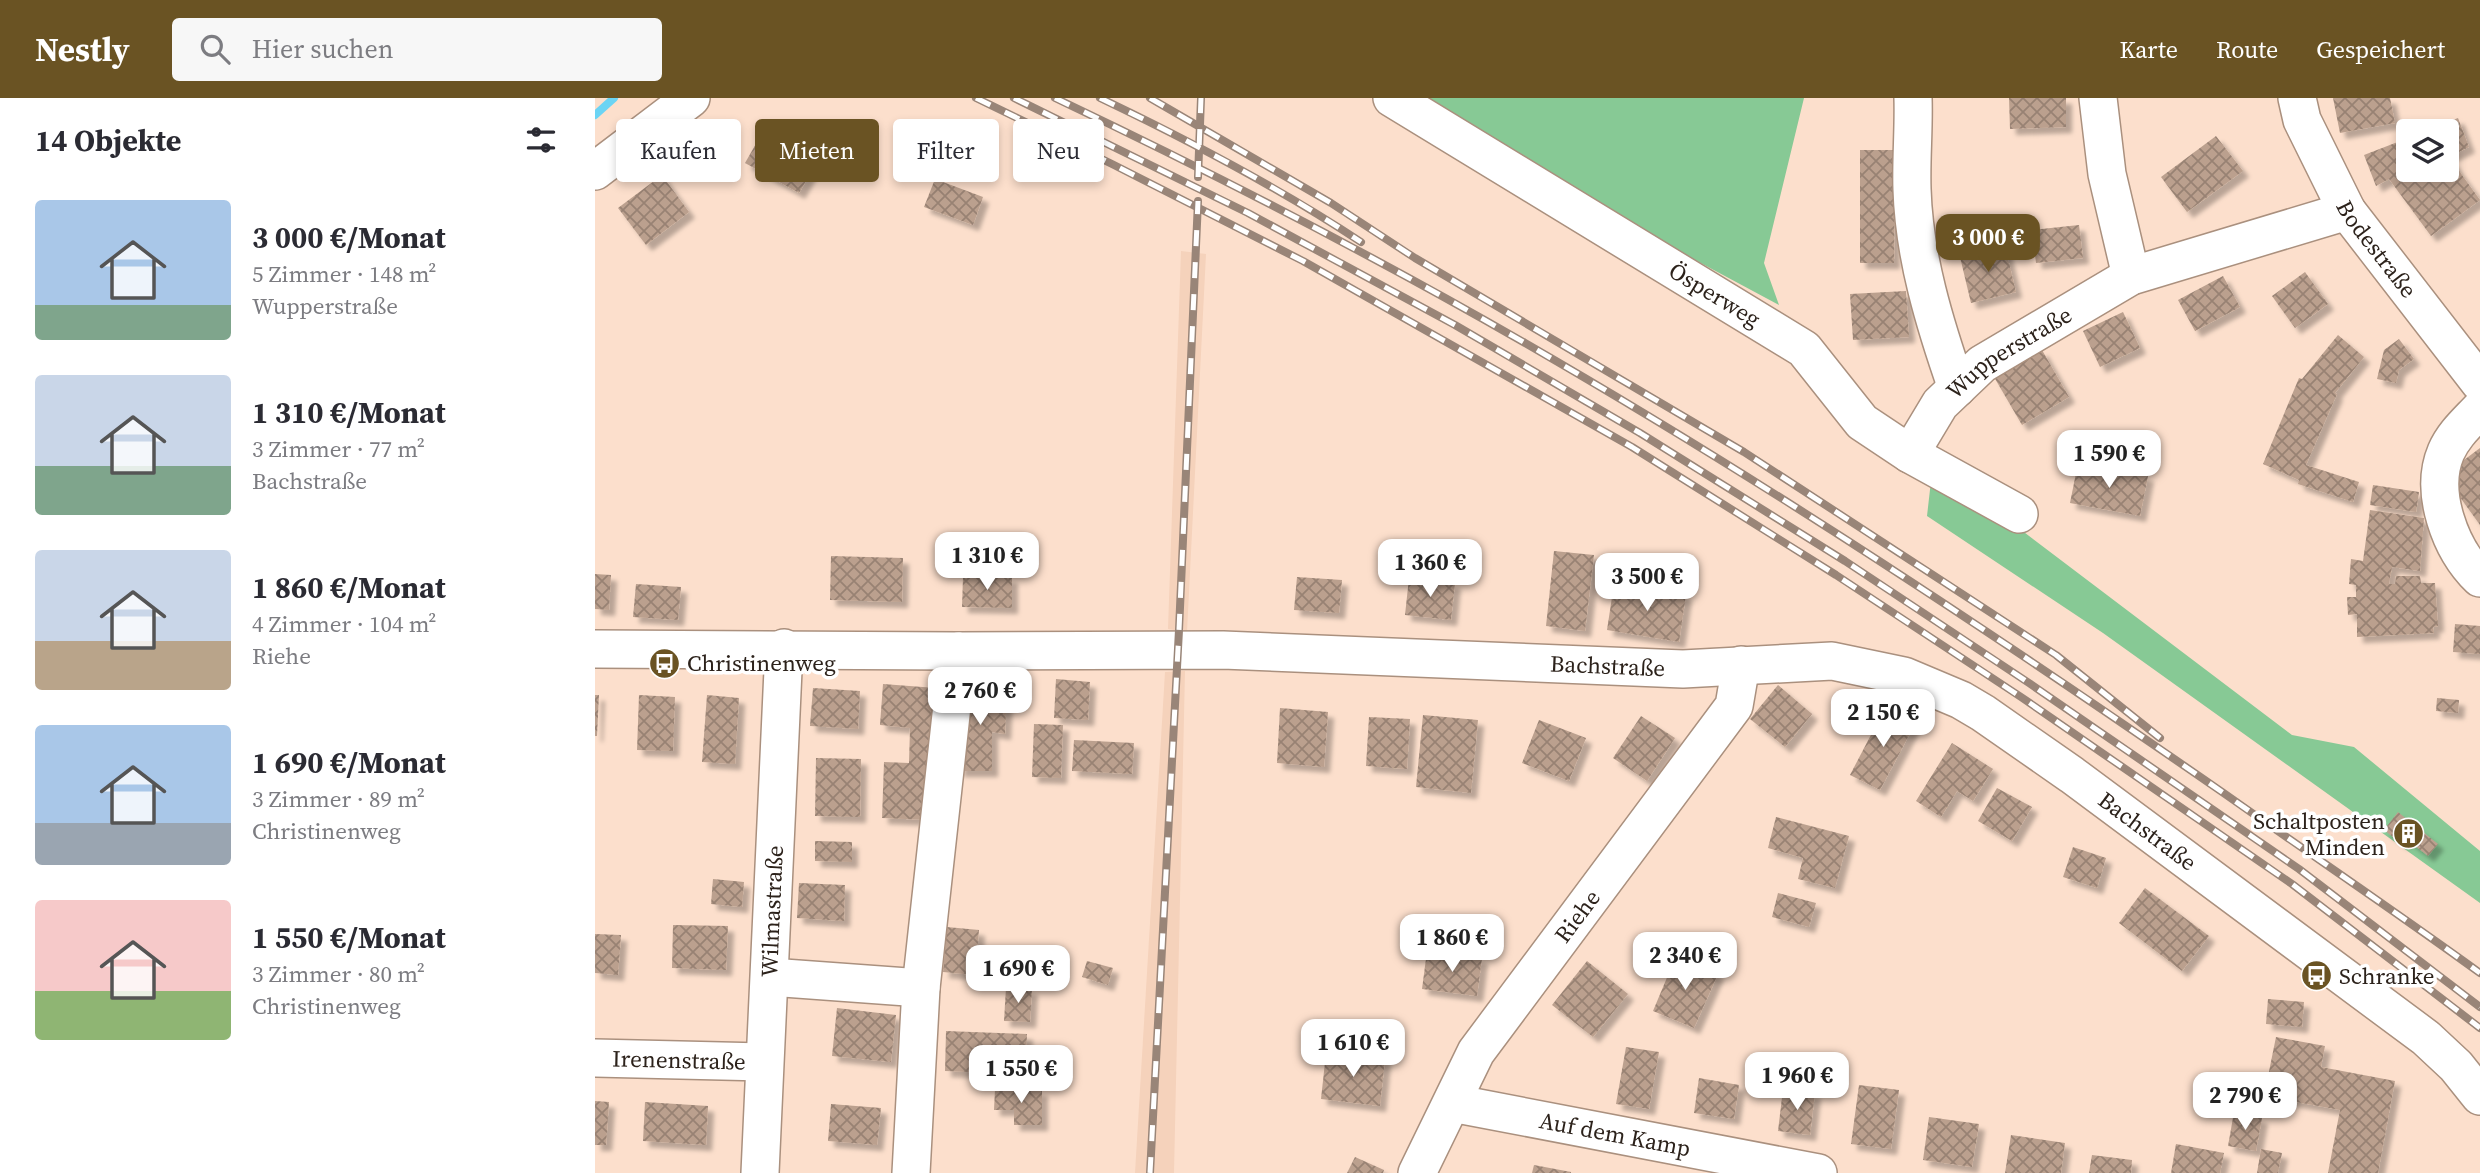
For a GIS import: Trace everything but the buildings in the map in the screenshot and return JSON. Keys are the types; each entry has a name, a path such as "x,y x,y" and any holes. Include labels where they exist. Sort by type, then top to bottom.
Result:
{"street":[{"path":"595,171 691,98"},
{"name":"Ösperweg","path":"1392,98 1804,349 1862,422 1910,454 2019,514"},
{"path":"1913,98 1912,191 1920,255 1935,326 1957,388"},
{"path":"2098,98 2107,174 2131,276"},
{"name":"Bodestraße","path":"2297,98 2302,120 2347,211 2480,383"},
{"name":"Wupperstraße","path":"1910,454 1940,404 1982,364 2131,276 2347,211"},
{"path":"2480,409 2456,434 2445,454 2441,479 2443,509 2454,544 2480,578"},
{"name":"Wilmastraße","path":"759,1173 784,648"},
{"name":"Bachstraße","path":"595,649 1223,650 1683,669 1832,661 1904,676 1961,700 2072,775 2426,1038 2456,1066 2480,1096"},
{"path":"911,1173 921,988 958,651"},
{"name":"Riehe","path":"1417,1173 1476,1052 1734,706 1741,665"},
{"path":"770,977 921,988"},
{"name":"Irenenstraße","path":"595,1058 764,1062"},
{"name":"Auf dem Kamp","path":"1452,1103 1818,1173"}],"shaded area":[{"path":"1181,251 1206,254 1187,632 1168,629"},
{"path":"1185,671 1174,1173 1135,1173 1165,672"}],"green space":[{"path":"1415,98 1804,98 1764,263 1779,305 1626,223"},
{"path":"1931,481 2012,523 2292,735 2354,747 2480,851 2480,903 2103,633 1927,516"}],"waterway":[{"path":"595,115 614,98"}],"railway":[{"path":"976,98 1303,261 1632,447 1836,575 2021,697 2292,884 2480,1028"},
{"path":"1014,98 1248,213 1455,325 1640,433 1845,561 2029,683 2299,869 2480,1007"},
{"path":"1055,98 1234,186 1410,278 1704,450 1880,561 2053,676 2480,973"},
{"path":"1100,98 1233,166 1298,202 1361,242"},
{"path":"1150,98 1331,203 1415,258 1744,452 2056,655 2160,738"},
{"path":"1198,177 1201,98"},
{"path":"1150,1173 1179,630 1198,201"}],"place":[{"name":"Christinenweg","path":"664,663"},
{"name":"Schaltposten Minden","path":"2408,834"},
{"name":"Schranke","path":"2316,976"}]}
